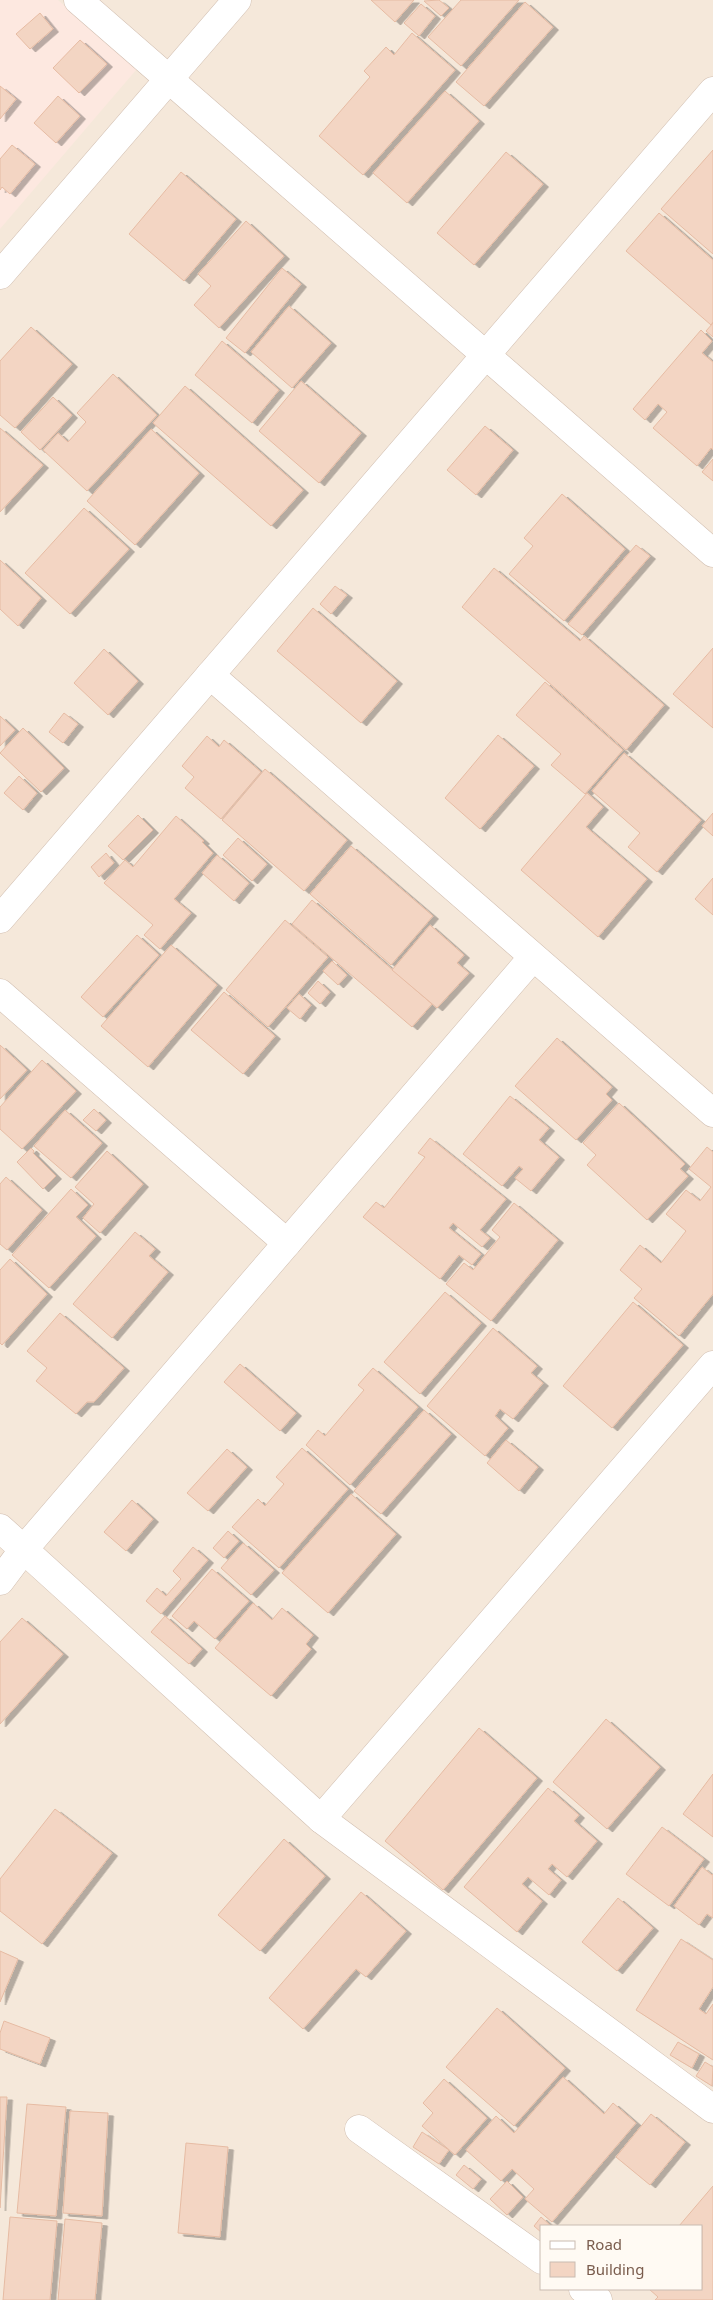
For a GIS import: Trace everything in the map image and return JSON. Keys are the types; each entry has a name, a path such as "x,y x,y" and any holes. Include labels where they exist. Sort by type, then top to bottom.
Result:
{"street":[{"path":"78,0 713,553"},
{"path":"0,275 237,0"},
{"path":"0,920 713,91"},
{"path":"210,676 713,1113"},
{"path":"0,1581 24,1549 533,957"},
{"path":"0,993 287,1244"},
{"path":"321,1818 713,1364"},
{"path":"0,1528 321,1818 713,2109"},
{"path":"359,2129 540,2259"},
{"path":"584,2290 598,2300"}],"shaded area":[{"path":"0,0 713,0 713,2300 0,2300"},
{"path":"0,0 58,0 137,69 0,229"}],"building":[{"path":"371,0 414,0 395,22"},
{"path":"439,0 449,8 441,16 424,1"},
{"path":"461,0 519,0 461,66 428,37"},
{"path":"525,2 553,27 484,106 456,82"},
{"path":"421,4 435,16 419,36 404,23"},
{"path":"40,13 53,29 30,49 16,34"},
{"path":"412,33 455,70 363,175 319,136 370,77 364,71 386,47 394,55"},
{"path":"80,40 107,64 79,93 53,68"},
{"path":"0,86 16,99 0,119"},
{"path":"445,91 479,121 407,203 373,173"},
{"path":"58,96 80,116 56,143 34,123"},
{"path":"12,145 35,164 10,194 2,187 0,190 0,159"},
{"path":"713,150 713,254 661,209"},
{"path":"506,152 543,184 474,265 437,233"},
{"path":"181,172 236,219 184,281 129,234"},
{"path":"659,213 713,260 713,322 711,325 626,251"},
{"path":"246,221 284,256 219,328 194,305 211,286 198,274"},
{"path":"282,268 301,284 245,353 226,338"},
{"path":"289,306 331,343 292,388 251,352"},
{"path":"713,323 713,337 706,331"},
{"path":"31,327 72,364 15,428 0,415 0,361"},
{"path":"701,330 712,341 702,353 713,362 713,450 711,448 697,466 653,428 667,412 658,404 645,420 633,409"},
{"path":"222,341 279,390 252,423 195,375"},
{"path":"113,374 157,415 87,491 43,450 58,433 68,442 86,422 77,413"},
{"path":"301,381 361,433 319,483 259,431"},
{"path":"185,386 303,490 271,526 153,423"},
{"path":"53,397 72,415 40,450 21,432"},
{"path":"485,426 513,450 476,495 447,470"},
{"path":"0,428 43,465 0,512"},
{"path":"151,429 199,473 135,545 87,501"},
{"path":"713,459 713,481 702,472"},
{"path":"562,494 625,549 564,621 509,574 533,546 524,538"},
{"path":"84,508 129,549 70,614 25,573"},
{"path":"636,545 650,556 582,635 568,624"},
{"path":"0,560 41,598 18,626 0,609"},
{"path":"494,568 580,641 584,636 664,705 626,750 462,607"},
{"path":"335,586 347,595 331,614 320,604"},
{"path":"313,608 397,681 361,723 277,651"},
{"path":"713,648 713,728 673,694"},
{"path":"104,649 138,681 108,715 74,683"},
{"path":"545,682 623,750 585,794 551,765 561,754 516,715"},
{"path":"64,713 78,724 63,743 49,732"},
{"path":"0,716 15,730 0,746"},
{"path":"23,728 64,768 41,792 0,753"},
{"path":"498,735 534,766 480,829 445,798"},
{"path":"207,736 219,747 224,740 261,772 221,819 185,788 194,777 182,766"},
{"path":"624,753 701,820 657,872 628,847 640,833 592,791"},
{"path":"265,769 347,840 304,891 222,820"},
{"path":"19,776 37,793 23,810 4,793"},
{"path":"587,793 603,807 586,827 647,879 598,937 521,870"},
{"path":"713,813 713,836 702,826"},
{"path":"138,815 153,830 123,860 108,846"},
{"path":"176,816 204,841 202,842 213,853 174,899 191,913 160,949 144,935 153,925 104,883 125,860 133,867"},
{"path":"238,838 267,864 252,881 223,855"},
{"path":"351,846 433,916 391,965 310,894"},
{"path":"106,853 114,863 99,877 91,867"},
{"path":"217,855 249,883 234,901 202,873"},
{"path":"713,878 713,915 695,899"},
{"path":"312,900 432,1004 412,1027 292,924"},
{"path":"285,920 328,957 268,1027 226,990"},
{"path":"430,925 464,955 457,963 469,973 437,1008 392,970"},
{"path":"137,935 159,955 103,1017 81,997"},
{"path":"171,945 217,985 148,1067 101,1026"},
{"path":"332,961 347,975 338,985 323,971"},
{"path":"318,981 330,992 320,1004 308,993"},
{"path":"224,992 275,1036 243,1074 191,1030"},
{"path":"299,994 311,1005 300,1019 287,1008"},
{"path":"557,1038 612,1087 606,1094 612,1100 576,1140 515,1086"},
{"path":"0,1045 27,1070 0,1099"},
{"path":"42,1060 76,1091 22,1149 0,1129 0,1107"},
{"path":"510,1096 549,1128 539,1140 559,1157 531,1191 515,1178 523,1169 519,1166 502,1186 463,1154"},
{"path":"619,1103 685,1164 680,1169 688,1176 647,1220 587,1165 596,1155 583,1143"},
{"path":"94,1109 106,1120 96,1131 83,1120"},
{"path":"65,1110 102,1143 71,1178 34,1146"},
{"path":"430,1138 506,1199 480,1230 490,1238 482,1247 453,1223 449,1228 481,1254 472,1265 459,1255 440,1279 363,1217 376,1202 384,1208 425,1157 418,1153"},
{"path":"707,1147 713,1152 713,1294 679,1336 634,1298 642,1289 620,1270 640,1245 661,1263 686,1231 666,1214 686,1190 700,1201 711,1187 689,1169"},
{"path":"31,1148 34,1151 33,1153 56,1176 43,1189 17,1162"},
{"path":"107,1151 143,1184 100,1233 83,1218 94,1204 75,1187"},
{"path":"6,1177 42,1210 7,1250 0,1244 0,1184"},
{"path":"71,1189 88,1205 76,1217 96,1236 49,1288 12,1255"},
{"path":"514,1203 558,1240 491,1321 446,1284 464,1263 473,1270 500,1237 492,1230"},
{"path":"135,1232 155,1249 149,1256 168,1272 112,1338 73,1304"},
{"path":"10,1259 47,1294 2,1345 0,1343 0,1270"},
{"path":"445,1292 481,1323 420,1394 384,1362"},
{"path":"633,1302 683,1345 612,1428 563,1386"},
{"path":"60,1313 124,1368 94,1402 87,1402 76,1414 36,1381 47,1368 27,1351"},
{"path":"493,1328 537,1366 531,1373 543,1383 513,1419 500,1409 495,1416 508,1428 485,1456 427,1406"},
{"path":"240,1364 296,1413 280,1431 224,1382"},
{"path":"373,1368 418,1407 350,1485 306,1445 318,1430 325,1436 364,1390 358,1385"},
{"path":"424,1410 451,1434 381,1514 354,1491"},
{"path":"506,1440 538,1467 519,1491 487,1463"},
{"path":"302,1448 348,1489 279,1568 232,1527 258,1499 265,1506 284,1484 276,1477"},
{"path":"227,1449 247,1467 208,1511 187,1493"},
{"path":"351,1494 396,1534 328,1613 282,1573"},
{"path":"132,1500 153,1519 126,1551 104,1532"},
{"path":"228,1531 239,1541 224,1558 213,1548"},
{"path":"243,1543 274,1570 251,1595 221,1568"},
{"path":"193,1547 208,1560 161,1614 146,1601 157,1588 166,1596 181,1579 173,1571"},
{"path":"212,1569 249,1601 215,1639 194,1621 187,1629 172,1616"},
{"path":"253,1603 272,1620 282,1608 313,1635 306,1644 311,1649 271,1696 215,1648"},
{"path":"165,1616 202,1649 189,1664 151,1632"},
{"path":"22,1618 63,1654 0,1724 0,1642"},
{"path":"606,1719 660,1767 607,1829 553,1782"},
{"path":"479,1728 537,1778 443,1890 385,1841"},
{"path":"713,1774 713,1837 683,1814"},
{"path":"548,1788 579,1815 574,1821 597,1841 567,1877 552,1864 548,1869 561,1880 549,1895 528,1877 522,1884 542,1901 517,1932 464,1887"},
{"path":"55,1809 112,1853 42,1944 0,1911 0,1879"},
{"path":"662,1827 704,1859 669,1906 626,1874"},
{"path":"284,1839 325,1876 260,1951 218,1915"},
{"path":"702,1867 713,1874 713,1918 707,1914 699,1925 674,1906"},
{"path":"361,1892 406,1931 366,1977 356,1969 303,2029 269,1998"},
{"path":"618,1898 653,1928 617,1971 582,1942"},
{"path":"681,1939 713,1960 713,1987 699,2009 706,2014 713,2004 713,2060 636,2010"},
{"path":"0,1951 18,1959 0,2002"},
{"path":"497,2008 565,2068 514,2126 446,2067"},
{"path":"4,2021 50,2038 40,2064 0,2049 0,2033"},
{"path":"678,2042 699,2054 692,2068 670,2055"},
{"path":"705,2062 713,2067 712,2086 696,2076"},
{"path":"563,2077 604,2114 613,2103 636,2123 552,2222 525,2199 534,2189 512,2169 501,2181 466,2150 496,2116 514,2133"},
{"path":"444,2079 487,2118 455,2155 422,2126 433,2113 423,2103"},
{"path":"0,2097 7,2097 0,2208"},
{"path":"27,2104 66,2107 56,2216 17,2213"},
{"path":"70,2111 108,2113 102,2216 63,2213"},
{"path":"651,2114 685,2142 650,2185 616,2157"},
{"path":"422,2132 449,2150 439,2164 413,2147"},
{"path":"186,2143 228,2147 220,2237 178,2233"},
{"path":"464,2165 481,2179 473,2189 456,2175"},
{"path":"507,2181 523,2197 507,2215 490,2199"},
{"path":"713,2186 713,2300 655,2300 658,2297 650,2290 703,2290 703,2225 680,2225"},
{"path":"10,2217 57,2221 50,2300 3,2300"},
{"path":"541,2217 550,2225 540,2225 540,2231 534,2226"},
{"path":"65,2219 102,2223 95,2300 58,2300"}]}
